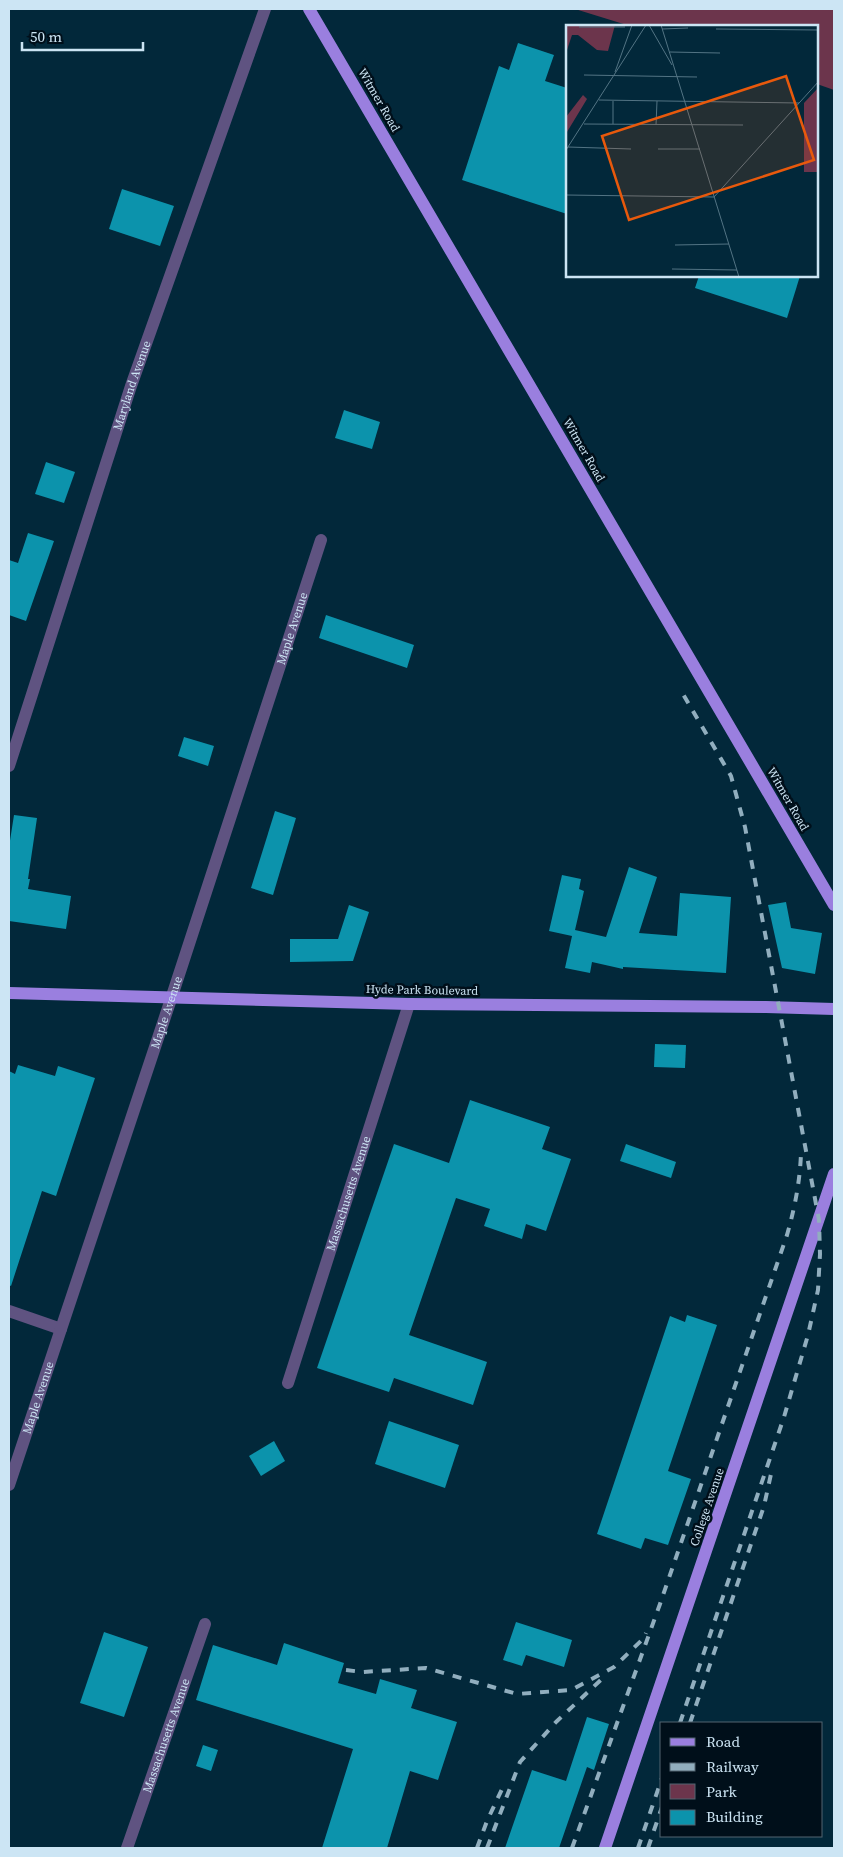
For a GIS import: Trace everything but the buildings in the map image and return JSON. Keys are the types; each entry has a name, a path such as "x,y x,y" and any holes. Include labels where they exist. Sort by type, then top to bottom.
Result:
{"main road":[{"name":"Witmer Road","path":"309,9 834,905"},
{"name":"Hyde Park Boulevard","path":"9,992 409,1004 834,1009"},
{"name":"College Avenue","path":"605,1848 834,1174"}],"street":[{"name":"Maryland Avenue","path":"9,766 131,386 265,9"},
{"name":"Maple Avenue","path":"9,1485 321,540"},
{"name":"Massachusetts Avenue","path":"288,1383 409,1004"},
{"path":"9,1311 61,1329"},
{"name":"Massachusetts Avenue","path":"127,1848 205,1624"}],"green space":[{"path":"575,9 834,9 834,90 818,84 818,25 627,25"}],"railway":[{"path":"680,1722 784,1417 808,1335 818,1290 820,1254 819,1220 745,827 731,776 683,694"},
{"path":"572,1848 660,1604 787,1235 797,1194 801,1153"},
{"path":"690,1722 764,1506 771,1474"},
{"path":"346,1670 362,1672 426,1668 517,1694 571,1690 614,1667 644,1638 646,1633"},
{"path":"487,1848 520,1762 556,1722 605,1676"},
{"path":"638,1848 660,1784"},
{"path":"477,1848 503,1787"},
{"path":"648,1848 660,1813"}]}
